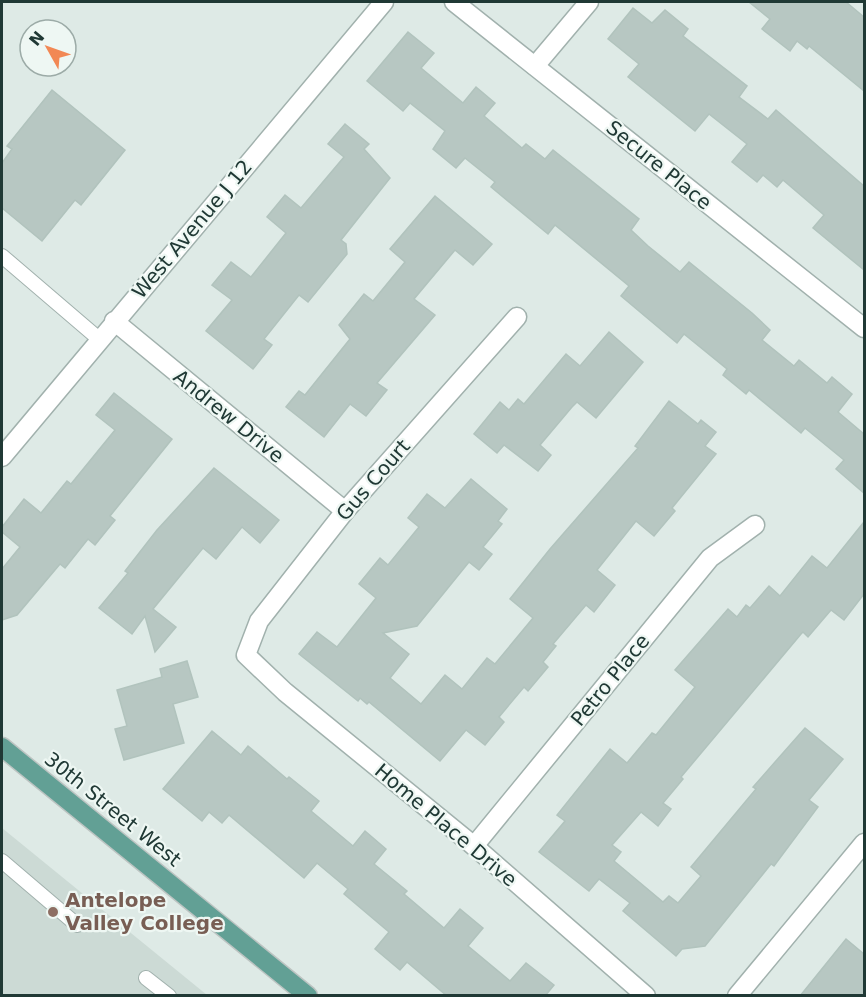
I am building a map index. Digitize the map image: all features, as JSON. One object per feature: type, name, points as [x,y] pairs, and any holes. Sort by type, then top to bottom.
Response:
[{"type":"main road","name":"30th Street West","points":[[2,747],[308,996]]},
{"type":"street","name":"West Avenue J 12","points":[[2,458],[114,321],[384,2]]},
{"type":"street","name":"Secure Place","points":[[454,2],[864,328]]},
{"type":"street","points":[[535,66],[590,2]]},
{"type":"street","name":"Gus Court","points":[[246,655],[259,621],[345,511],[517,317]]},
{"type":"street","name":"Andrew Drive","points":[[114,321],[345,511]]},
{"type":"street","name":"Petro Place","points":[[474,846],[710,558],[755,525]]},
{"type":"street","name":"Home Place Drive","points":[[246,655],[285,692],[474,846],[646,996]]},
{"type":"street","points":[[737,996],[864,843]]},
{"type":"lane","points":[[2,256],[99,339]]},
{"type":"lane","points":[[2,861],[77,924]]},
{"type":"lane","points":[[146,978],[169,996]]},
{"type":"shaded area","name":"Antelope Valley College","points":[[2,828],[207,995],[2,995]]},
{"type":"building","points":[[749,2],[846,2],[864,17],[864,91],[809,46],[807,49],[797,41],[790,51],[762,29],[770,19]]},
{"type":"building","points":[[633,8],[652,23],[665,10],[688,29],[683,36],[747,86],[739,97],[768,119],[776,110],[864,186],[864,270],[813,228],[824,215],[783,180],[777,187],[763,175],[757,182],[732,162],[747,144],[709,114],[695,131],[628,77],[639,64],[608,39]]},
{"type":"building","points":[[408,32],[434,53],[421,68],[463,103],[476,87],[495,103],[484,116],[522,148],[526,144],[545,159],[553,150],[639,219],[631,230],[648,246],[680,272],[689,262],[752,313],[770,330],[762,340],[794,366],[799,360],[827,383],[832,377],[852,394],[838,412],[864,434],[864,493],[836,469],[844,460],[805,428],[801,433],[749,390],[746,394],[723,375],[727,369],[684,334],[677,343],[621,296],[629,286],[555,225],[548,234],[491,187],[495,182],[465,158],[456,168],[433,149],[445,131],[410,103],[403,111],[367,81]]},
{"type":"building","points":[[52,90],[125,150],[81,205],[75,200],[42,241],[2,208],[2,163],[12,149],[7,146]]},
{"type":"building","points":[[345,124],[369,144],[364,149],[390,178],[341,240],[346,244],[347,254],[308,302],[299,295],[264,339],[272,345],[253,369],[206,331],[232,300],[212,285],[231,262],[251,277],[286,233],[267,217],[285,195],[301,208],[344,157],[328,144]]},
{"type":"building","points":[[435,196],[492,244],[473,265],[455,250],[414,299],[435,315],[377,383],[387,390],[366,416],[350,404],[324,437],[286,407],[299,391],[305,395],[350,339],[339,325],[364,294],[373,301],[405,262],[390,249]]},
{"type":"building","points":[[609,332],[643,362],[596,418],[577,402],[572,407],[540,445],[551,455],[538,471],[504,445],[497,453],[474,434],[500,402],[509,410],[518,399],[524,404],[566,354],[580,366]]},
{"type":"building","points":[[114,393],[172,439],[110,516],[115,520],[95,545],[88,539],[65,568],[60,564],[17,615],[2,620],[2,569],[20,547],[2,532],[2,527],[24,499],[41,513],[67,481],[71,484],[115,430],[96,415]]},
{"type":"building","points":[[669,401],[698,424],[701,420],[716,432],[705,446],[716,454],[672,508],[675,511],[654,536],[636,521],[597,570],[615,585],[594,612],[586,605],[553,644],[556,646],[543,662],[548,667],[528,691],[524,687],[499,717],[504,722],[485,745],[466,730],[440,761],[369,702],[367,704],[360,698],[358,701],[299,654],[317,632],[337,647],[376,598],[359,584],[380,558],[388,565],[419,527],[408,518],[427,494],[445,508],[471,479],[507,509],[498,521],[502,524],[483,547],[492,554],[479,570],[469,562],[417,626],[383,633],[409,654],[390,678],[421,704],[445,675],[462,689],[487,658],[495,664],[533,618],[510,599],[550,549],[638,448],[635,446]]},
{"type":"building","points":[[214,468],[279,520],[260,543],[242,527],[216,559],[203,548],[153,609],[176,627],[155,652],[145,616],[132,634],[99,608],[128,573],[125,571],[157,530]]},
{"type":"building","points":[[864,522],[864,594],[844,620],[831,610],[808,637],[803,632],[681,777],[683,779],[663,803],[671,809],[658,826],[641,812],[612,845],[621,852],[614,861],[663,902],[669,896],[678,903],[701,876],[691,867],[756,789],[753,787],[805,728],[843,759],[809,800],[818,807],[774,866],[771,864],[705,946],[682,949],[676,956],[623,911],[630,903],[599,879],[589,891],[539,852],[565,821],[557,815],[610,749],[627,763],[652,733],[656,735],[695,687],[675,670],[728,609],[737,617],[746,605],[750,608],[769,586],[780,596],[812,556],[827,568]]},
{"type":"building","points":[[187,661],[198,697],[173,704],[184,743],[124,760],[115,729],[127,726],[117,690],[162,677],[160,669]]},
{"type":"building","points":[[212,731],[241,755],[248,746],[287,779],[289,777],[319,801],[311,811],[353,846],[365,831],[386,849],[374,864],[407,891],[404,894],[444,928],[460,909],[483,928],[468,946],[510,981],[526,963],[554,985],[545,996],[447,996],[407,962],[400,970],[375,949],[389,932],[344,894],[348,889],[317,863],[304,878],[229,815],[222,823],[209,812],[202,821],[163,789]]},
{"type":"building","points":[[846,939],[864,954],[864,996],[800,996]]},
{"type":"place","name":"Antelope Valley College","points":[[53,912]]}]
